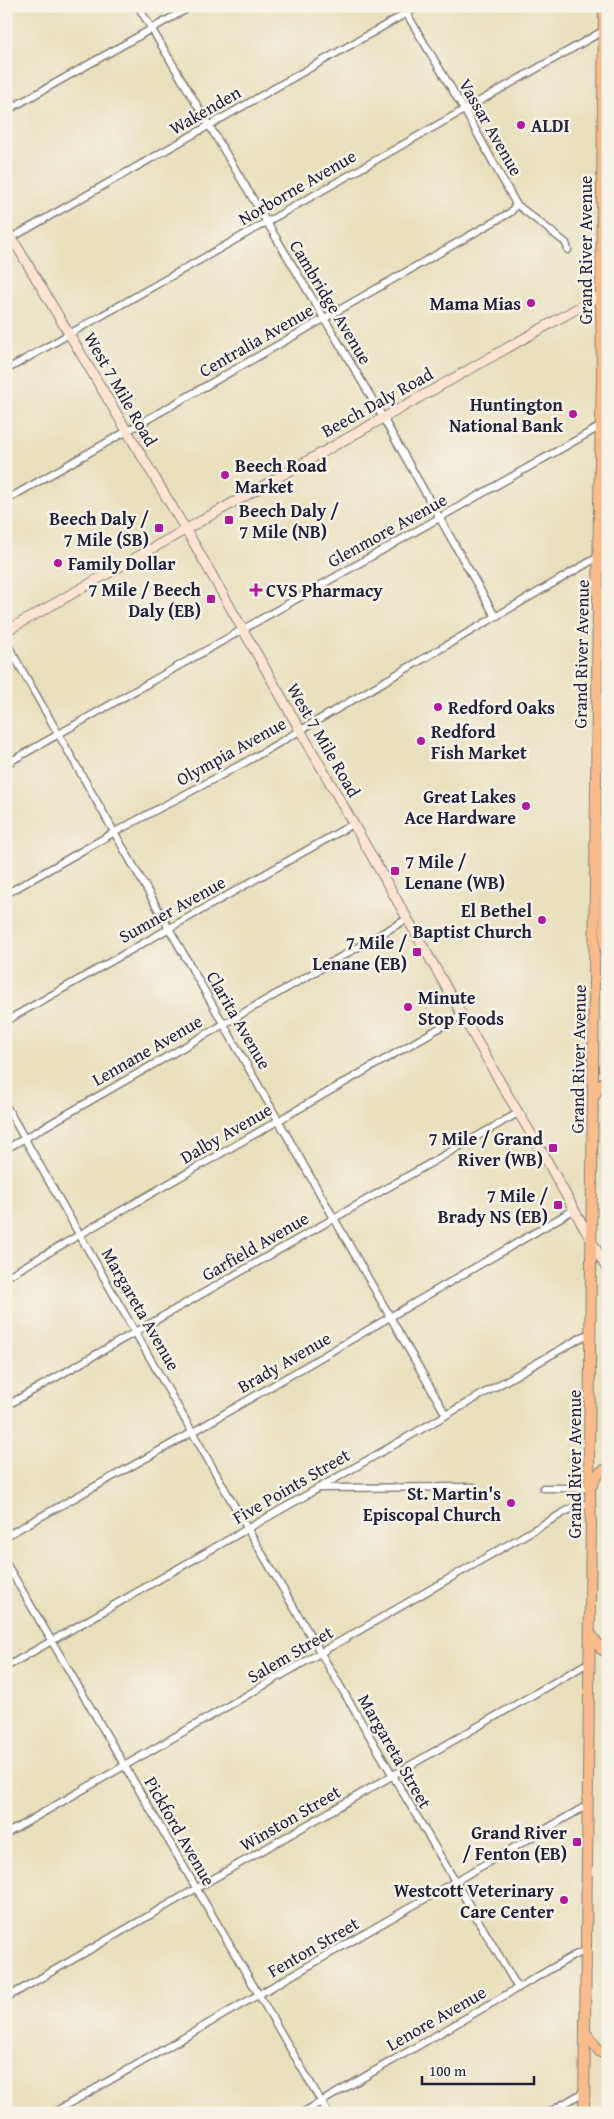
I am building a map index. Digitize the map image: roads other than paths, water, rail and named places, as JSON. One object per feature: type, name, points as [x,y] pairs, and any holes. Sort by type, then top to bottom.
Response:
[{"type":"main road","name":"Grand River Avenue","points":[[584,2113],[586,1806],[590,1633],[598,558],[601,426],[605,380],[604,6]]},
{"type":"main road","points":[[603,86],[608,76]]},
{"type":"main road","name":"West 7 Mile Road","points":[[6,228],[9,239],[70,334],[185,529],[518,1113],[575,1209],[608,1271]]},
{"type":"main road","name":"Beech Daly Road","points":[[6,631],[604,293]]},
{"type":"main road","points":[[599,502],[608,491]]},
{"type":"main road","points":[[597,834],[604,856],[605,946],[608,958]]},
{"type":"main road","points":[[593,1101],[599,1085],[608,1080]]},
{"type":"main road","points":[[590,1488],[596,1476],[601,1471],[608,1469]]},
{"type":"main road","points":[[590,1633],[602,1649],[608,1653]]},
{"type":"main road","points":[[585,2032],[600,2052],[608,2053]]},
{"type":"street","name":"Cambridge Avenue","points":[[138,6],[382,418],[495,616]]},
{"type":"street","points":[[6,111],[192,6]]},
{"type":"street","name":"Vassar Avenue","points":[[402,6],[465,111],[516,204],[566,243],[568,250]]},
{"type":"street","name":"Wakenden","points":[[9,239],[419,6]]},
{"type":"street","name":"Norborne Avenue","points":[[6,370],[603,31]]},
{"type":"street","name":"Centralia Avenue","points":[[6,500],[512,212],[516,204]]},
{"type":"street","name":"Glenmore Avenue","points":[[6,764],[242,628],[601,426]]},
{"type":"street","name":"Olympia Avenue","points":[[6,894],[115,832],[253,758],[598,558]]},
{"type":"street","name":"Clarita Avenue","points":[[6,642],[225,1023],[446,1415]]},
{"type":"street","name":"Sumner Avenue","points":[[6,1021],[353,824]]},
{"type":"street","name":"Lennane Avenue","points":[[6,1149],[407,919]]},
{"type":"street","name":"Dalby Avenue","points":[[6,1277],[462,1015]]},
{"type":"street","name":"Margareta Avenue","points":[[6,1106],[247,1528]]},
{"type":"street","name":"Garfield Avenue","points":[[6,1406],[518,1113]]},
{"type":"street","name":"Brady Avenue","points":[[6,1536],[193,1432],[575,1209]]},
{"type":"street","name":"Five Points Street","points":[[6,1666],[591,1332]]},
{"type":"street","points":[[317,1488],[474,1487]]},
{"type":"street","points":[[543,1488],[590,1488]]},
{"type":"street","name":"Salem Street","points":[[6,1834],[570,1509],[578,1505],[590,1504]]},
{"type":"street","name":"Margareta Street","points":[[247,1528],[518,1988]]},
{"type":"street","name":"Pickford Avenue","points":[[6,1563],[328,2113]]},
{"type":"street","name":"Winston Street","points":[[6,1998],[588,1663]]},
{"type":"street","name":"Fenton Street","points":[[53,2113],[66,2110],[259,1995],[586,1806]]},
{"type":"street","name":"Lenore Avenue","points":[[302,2113],[586,1950]]},
{"type":"street","points":[[548,2113],[584,2092]]},
{"type":"place","name":"ALDI","points":[[521,125]]},
{"type":"place","name":"Mama Mias","points":[[531,303]]},
{"type":"place","name":"Huntington National Bank","points":[[573,414]]},
{"type":"place","name":"Beech Road Market","points":[[225,475]]},
{"type":"place","name":"Beech Daly / 7 Mile (NB)","points":[[229,520]]},
{"type":"place","name":"Beech Daly / 7 Mile (SB)","points":[[159,528]]},
{"type":"place","name":"Family Dollar","points":[[58,563]]},
{"type":"place","name":"CVS Pharmacy","points":[[256,590]]},
{"type":"place","name":"7 Mile / Beech Daly (EB)","points":[[211,599]]},
{"type":"place","name":"Redford Oaks","points":[[438,707]]},
{"type":"place","name":"Redford Fish Market","points":[[421,741]]},
{"type":"place","name":"Great Lakes Ace Hardware","points":[[526,806]]},
{"type":"place","name":"7 Mile / Lenane (WB)","points":[[395,871]]},
{"type":"place","name":"El Bethel Baptist Church","points":[[542,920]]},
{"type":"place","name":"7 Mile / Lenane (EB)","points":[[417,952]]},
{"type":"place","name":"Minute Stop Foods","points":[[408,1007]]},
{"type":"place","name":"7 Mile / Grand River (WB)","points":[[553,1148]]},
{"type":"place","name":"7 Mile / Brady NS (EB)","points":[[558,1205]]},
{"type":"place","name":"St. Martin's Episcopal Church","points":[[511,1503]]},
{"type":"place","name":"Grand River / Fenton (EB)","points":[[577,1842]]},
{"type":"place","name":"Westcott Veterinary Care Center","points":[[564,1900]]}]
